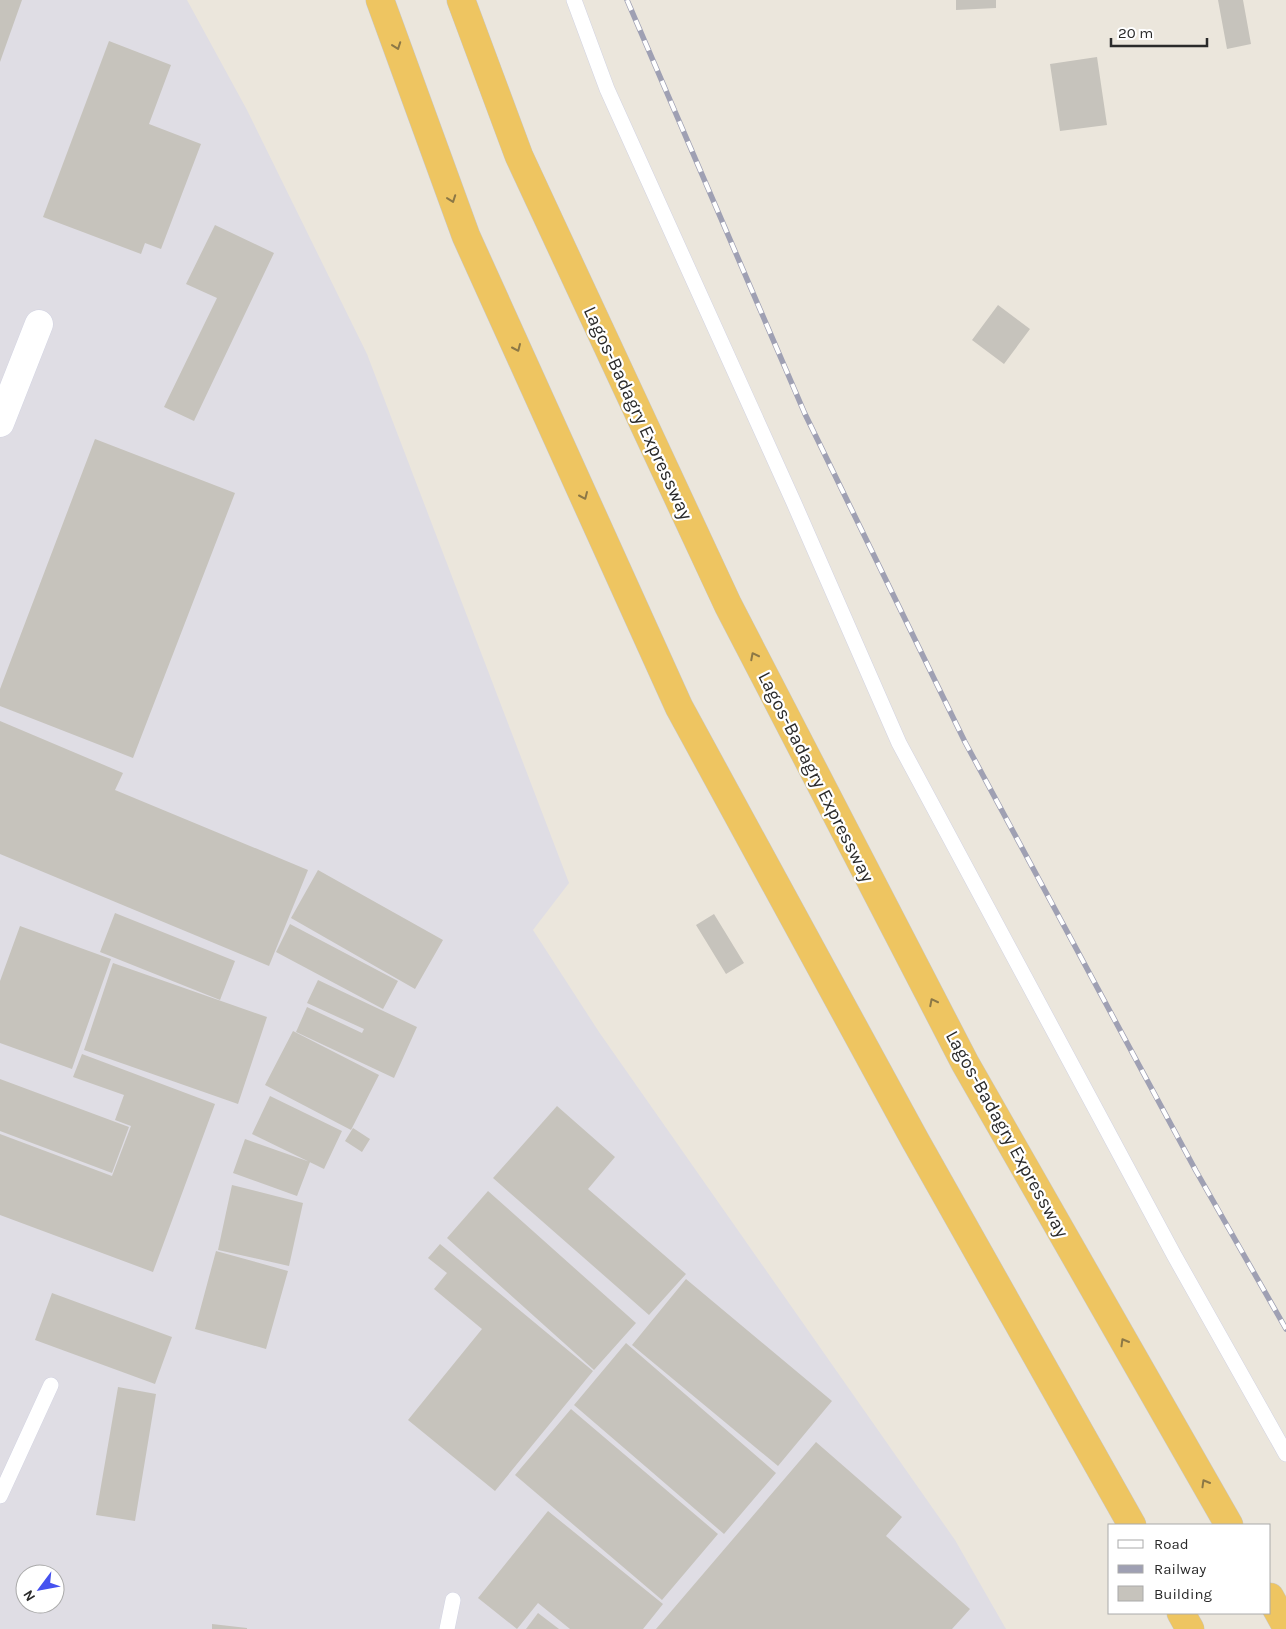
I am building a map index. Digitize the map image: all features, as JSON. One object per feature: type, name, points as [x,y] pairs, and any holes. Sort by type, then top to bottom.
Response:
[{"type":"highway","points":[[380,0],[466,236],[680,707],[920,1148],[1131,1524]]},
{"type":"highway","name":"Lagos-Badagry Expressway","points":[[461,0],[519,156],[728,605],[965,1063],[1228,1524]]},
{"type":"highway","points":[[1271,1599],[1286,1626]]},
{"type":"highway","points":[[1181,1614],[1190,1629]]},
{"type":"street","points":[[0,423],[39,324]]},
{"type":"lane","points":[[574,0],[607,89],[794,503],[899,743],[1174,1255],[1286,1454]]},
{"type":"lane","points":[[0,1496],[52,1385]]},
{"type":"lane","points":[[447,1629],[453,1600]]},
{"type":"shaded area","points":[[0,0],[187,0],[247,110],[367,354],[569,883],[533,930],[599,1032],[955,1540],[1006,1629],[0,1629]]},
{"type":"building","points":[[0,0],[22,0],[0,62]]},
{"type":"building","points":[[956,0],[996,0],[996,8],[956,10]]},
{"type":"building","points":[[1218,0],[1243,0],[1251,44],[1227,49]]},
{"type":"building","points":[[109,41],[171,65],[149,124],[201,144],[161,249],[145,243],[141,254],[43,217]]},
{"type":"building","points":[[1097,57],[1107,125],[1060,131],[1050,64]]},
{"type":"building","points":[[215,225],[274,253],[194,421],[164,407],[217,298],[186,284]]},
{"type":"building","points":[[998,305],[1030,329],[1004,364],[972,340]]},
{"type":"building","points":[[95,439],[235,493],[133,758],[0,706],[0,689]]},
{"type":"building","points":[[0,721],[123,773],[115,790],[308,870],[269,966],[0,854]]},
{"type":"building","points":[[318,870],[443,940],[415,989],[291,918]]},
{"type":"building","points":[[115,913],[235,961],[220,1000],[100,952]]},
{"type":"building","points":[[714,914],[744,963],[726,974],[696,925]]},
{"type":"building","points":[[290,924],[398,981],[383,1009],[276,952]]},
{"type":"building","points":[[20,926],[111,959],[72,1069],[0,1043],[0,981]]},
{"type":"building","points":[[113,963],[267,1017],[238,1104],[84,1050]]},
{"type":"building","points":[[318,980],[417,1027],[394,1078],[296,1032],[307,1007],[362,1033],[364,1029],[307,1003]]},
{"type":"building","points":[[293,1031],[379,1075],[351,1130],[265,1085]]},
{"type":"building","points":[[82,1054],[215,1104],[153,1272],[0,1215],[0,1134],[112,1176],[131,1126],[115,1120],[124,1095],[73,1077]]},
{"type":"building","points":[[0,1079],[129,1127],[112,1173],[0,1131]]},
{"type":"building","points":[[270,1096],[342,1131],[324,1169],[252,1134]]},
{"type":"building","points":[[557,1106],[615,1157],[588,1189],[686,1274],[649,1315],[493,1178]]},
{"type":"building","points":[[353,1128],[370,1139],[362,1152],[345,1141]]},
{"type":"building","points":[[245,1139],[310,1162],[297,1196],[233,1173]]},
{"type":"building","points":[[232,1185],[303,1203],[289,1266],[218,1250]]},
{"type":"building","points":[[488,1191],[636,1323],[594,1370],[447,1238]]},
{"type":"building","points":[[440,1244],[593,1371],[495,1491],[408,1420],[482,1329],[434,1289],[447,1273],[428,1258]]},
{"type":"building","points":[[216,1251],[288,1271],[266,1349],[195,1329]]},
{"type":"building","points":[[686,1279],[832,1401],[778,1466],[632,1345]]},
{"type":"building","points":[[52,1293],[172,1337],[155,1384],[35,1340]]},
{"type":"building","points":[[626,1343],[776,1473],[724,1534],[574,1405]]},
{"type":"building","points":[[118,1387],[156,1394],[135,1521],[96,1515]]},
{"type":"building","points":[[571,1409],[718,1534],[662,1600],[515,1475]]},
{"type":"building","points":[[816,1442],[902,1517],[886,1536],[970,1609],[952,1629],[656,1629]]},
{"type":"building","points":[[548,1511],[663,1604],[643,1629],[570,1629],[538,1603],[517,1629],[478,1598]]},
{"type":"building","points":[[538,1613],[559,1629],[526,1629]]},
{"type":"building","points":[[212,1624],[247,1628],[247,1629],[212,1629]]},
{"type":"railway","points":[[627,0],[805,414],[965,742],[1196,1171],[1286,1329]]}]
